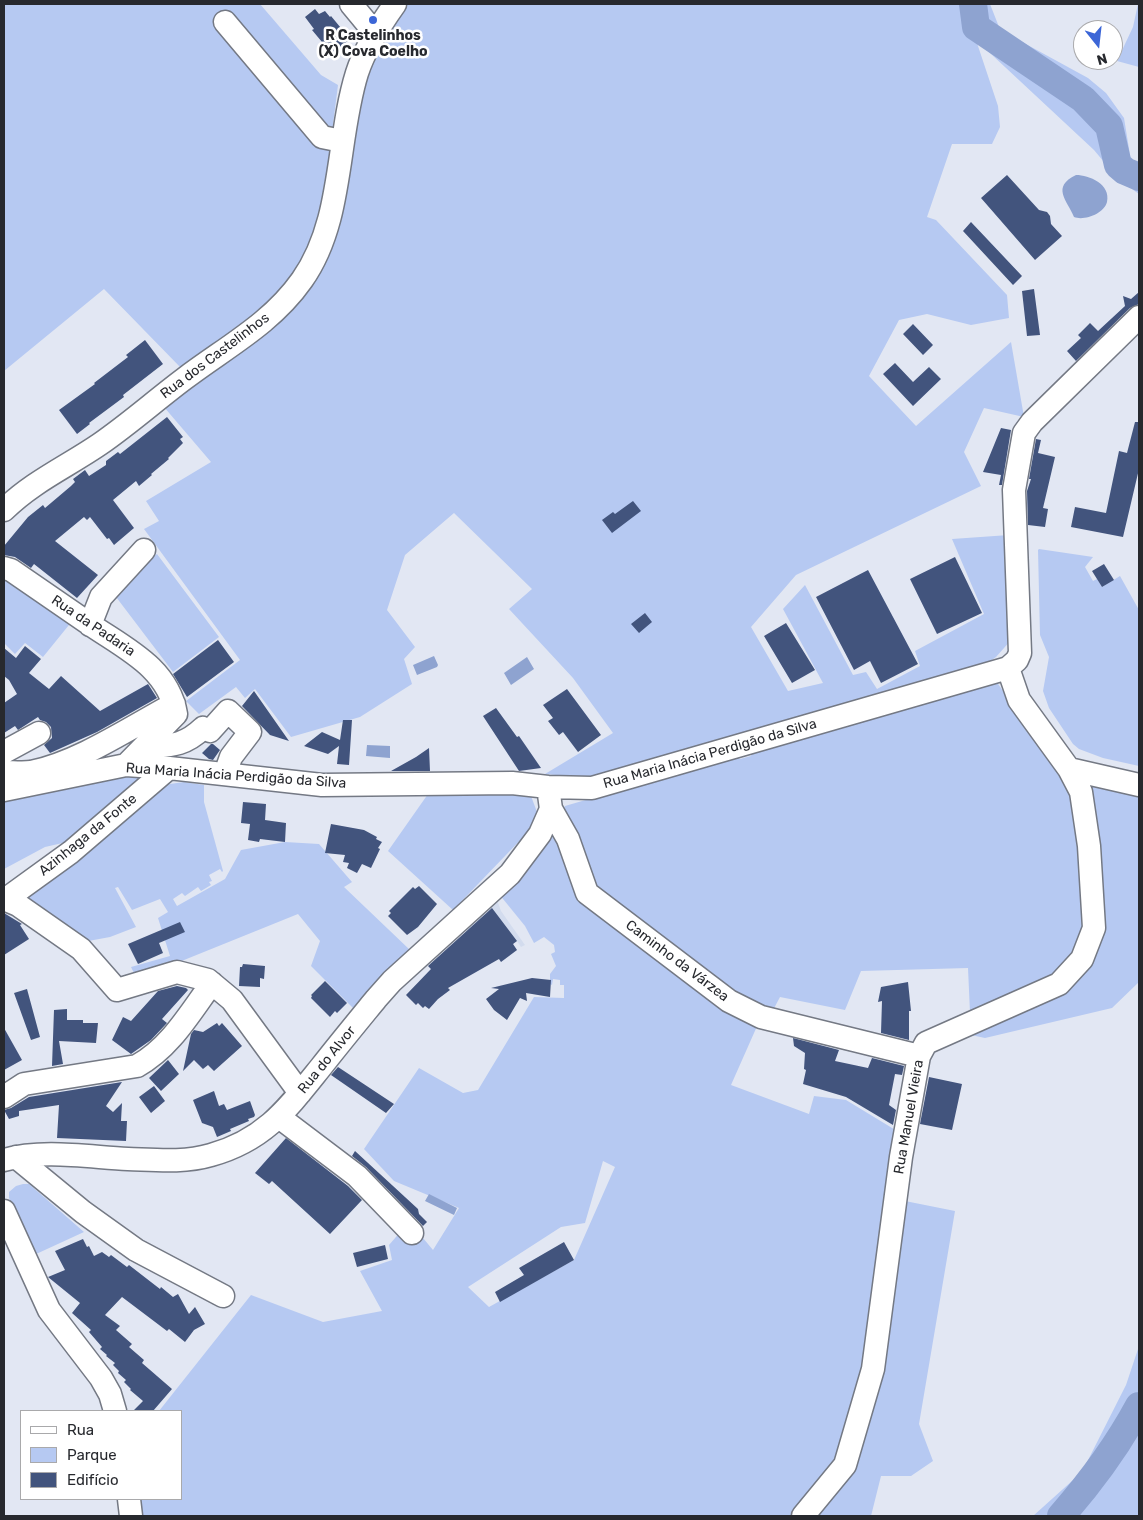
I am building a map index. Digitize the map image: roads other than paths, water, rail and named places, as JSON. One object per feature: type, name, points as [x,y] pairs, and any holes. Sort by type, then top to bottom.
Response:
[{"type":"street","points":[[351,4],[374,34]]},
{"type":"street","name":"Rua dos Castelinhos","points":[[4,510],[39,481],[99,444],[184,378],[270,317],[303,279],[324,240],[330,222],[342,141],[357,72],[374,34],[395,4]]},
{"type":"street","points":[[225,22],[322,137],[342,141]]},
{"type":"street","points":[[1008,668],[1017,660],[1020,652],[1014,490],[1024,434],[1032,422],[1139,317]]},
{"type":"street","points":[[90,625],[101,597],[144,550]]},
{"type":"street","name":"Rua da Padaria","points":[[4,568],[11,570],[90,625],[139,656],[168,688],[174,704]]},
{"type":"street","name":"Rua Manuel Vieira","points":[[803,1516],[845,1465],[873,1369],[901,1157],[920,1056],[926,1043],[1059,984],[1082,959],[1094,928],[1092,878],[1081,792],[1068,769],[1019,700],[1008,668]]},
{"type":"street","name":"Rua Maria Inácia Perdigão da Silva","points":[[4,790],[126,765],[322,785],[512,783],[548,787],[592,788],[1008,668]]},
{"type":"street","points":[[4,771],[28,772],[56,766],[174,704],[176,714],[126,765]]},
{"type":"street","points":[[144,747],[181,744],[194,737],[203,728],[210,731],[228,711],[250,732],[231,757],[226,774]]},
{"type":"street","points":[[4,752],[39,742],[24,762],[4,771]]},
{"type":"street","name":"Azinhaga da Fonte","points":[[5,899],[71,852],[169,768]]},
{"type":"street","points":[[1068,769],[1139,785]]},
{"type":"street","points":[[548,787],[551,809]]},
{"type":"street","name":"Caminho da Várzea","points":[[551,809],[568,839],[587,892],[729,1001],[761,1017],[920,1056]]},
{"type":"street","name":"Rua do Alvor","points":[[10,1159],[43,1154],[173,1161],[210,1156],[232,1148],[257,1135],[280,1117],[392,981],[510,874],[540,834],[551,809]]},
{"type":"street","points":[[5,899],[18,905],[81,949],[117,990],[177,972],[208,980],[232,1000],[300,1093]]},
{"type":"street","points":[[4,1097],[24,1084],[137,1066],[151,1058],[164,1047],[212,983]]},
{"type":"street","points":[[280,1117],[357,1176],[412,1233]]},
{"type":"street","points":[[10,1159],[136,1250],[223,1296]]},
{"type":"street","points":[[4,1211],[49,1310],[101,1378],[110,1394],[115,1410]]},
{"type":"street","points":[[129,1500],[131,1516]]},
{"type":"waterway","points":[[973,4],[976,27],[1083,99],[1109,126],[1118,165],[1125,171],[1139,177]]},
{"type":"waterway","points":[[1061,1516],[1103,1463],[1139,1406]]},
{"type":"place","name":"R Castelinhos (X) Cova Coelho","points":[[373,20]]}]
